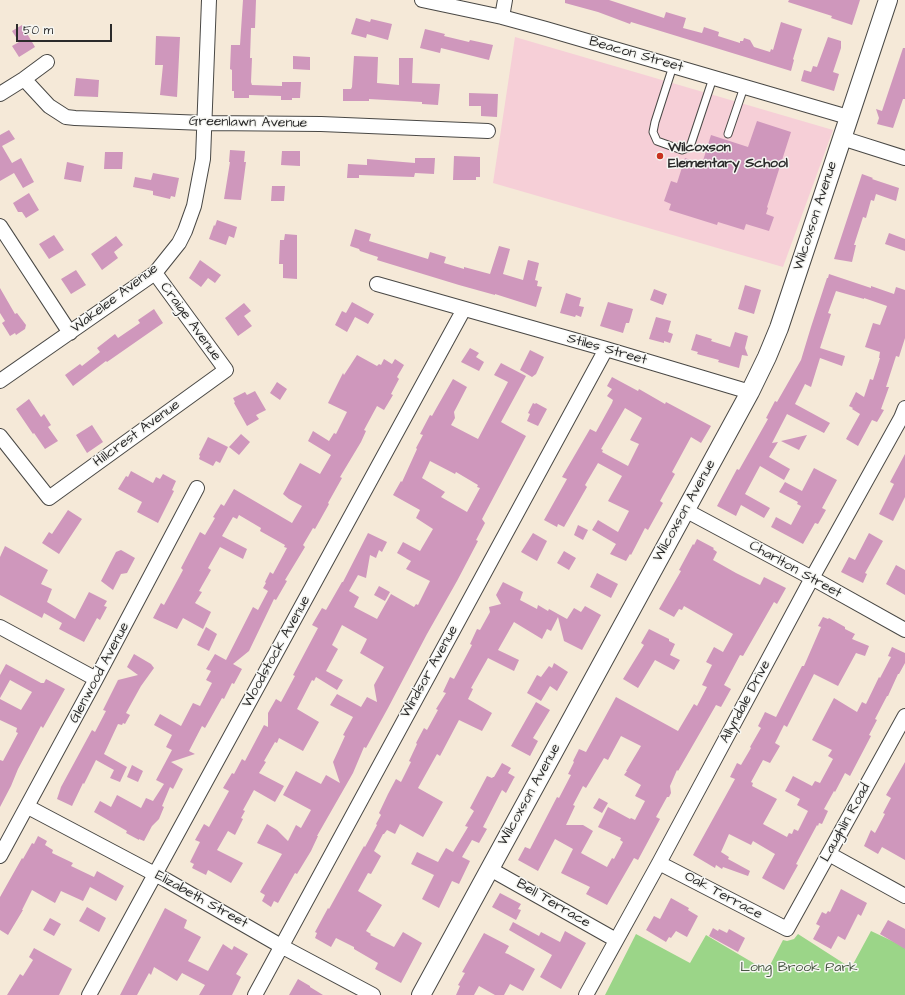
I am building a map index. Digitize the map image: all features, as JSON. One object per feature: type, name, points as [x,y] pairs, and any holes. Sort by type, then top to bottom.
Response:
[{"type":"street","name":"Wakelee Avenue","points":[[0,381],[155,273],[179,243],[190,219],[201,174],[205,123],[209,0]]},
{"type":"street","name":"Beacon Street","points":[[422,0],[502,17],[848,117]]},
{"type":"street","points":[[502,17],[505,0]]},
{"type":"street","name":"Wilcoxson Avenue","points":[[421,995],[750,392],[767,357],[779,328],[888,0]]},
{"type":"street","points":[[0,94],[47,62]]},
{"type":"street","name":"Greenlawn Avenue","points":[[24,79],[49,106],[66,116],[205,123],[321,124],[488,131]]},
{"type":"street","points":[[842,138],[905,158]]},
{"type":"street","points":[[0,226],[70,333]]},
{"type":"street","name":"Craige Avenue","points":[[155,273],[226,370]]},
{"type":"street","name":"Stiles Street","points":[[377,284],[606,349],[750,392]]},
{"type":"street","name":"Woodstock Avenue","points":[[89,995],[464,309]]},
{"type":"street","name":"Windsor Avenue","points":[[255,995],[606,349]]},
{"type":"street","name":"Hillcrest Avenue","points":[[0,436],[49,498],[226,370]]},
{"type":"street","name":"Allyndale Drive","points":[[586,995],[812,578],[901,418],[905,408]]},
{"type":"street","name":"Glenwood Avenue","points":[[0,856],[28,807],[197,488]]},
{"type":"street","name":"Charlton Street","points":[[685,510],[905,630]]},
{"type":"street","points":[[0,627],[96,679]]},
{"type":"street","name":"Laughlin Road","points":[[787,929],[905,716]]},
{"type":"street","name":"Elizabeth Street","points":[[28,807],[155,874],[282,946],[373,995]]},
{"type":"street","points":[[829,854],[905,896]]},
{"type":"street","name":"Oak Terrace","points":[[659,862],[787,929]]},
{"type":"street","name":"Bell Terrace","points":[[490,869],[616,940]]},
{"type":"lane","points":[[673,66],[654,122],[653,132],[657,141],[682,150],[690,147],[713,78]]},
{"type":"lane","points":[[728,134],[744,87]]},
{"type":"shaded area","name":"Wilcoxson Elementary School","points":[[515,37],[833,130],[783,267],[493,183]]},
{"type":"green space","name":"Long Brook Park","points":[[871,931],[905,947],[905,995],[605,995],[636,934],[690,963],[706,935],[767,971],[783,940],[787,941],[794,939],[798,934],[851,968]]},
{"type":"building","points":[[243,0],[256,0],[255,28],[251,28],[250,58],[252,58],[252,85],[282,86],[282,82],[301,82],[300,98],[281,100],[281,96],[249,95],[249,98],[234,98],[234,91],[232,91],[232,70],[230,69],[231,45],[240,45]]},
{"type":"building","points":[[565,0],[609,0],[664,18],[666,12],[686,18],[683,28],[702,33],[704,27],[719,32],[718,36],[740,43],[740,41],[743,41],[744,38],[750,40],[754,47],[770,52],[771,49],[773,50],[781,22],[802,29],[791,71],[631,22],[630,24],[598,12],[565,3]]},
{"type":"building","points":[[789,0],[860,0],[852,25],[831,18],[832,16],[788,2]]},
{"type":"building","points":[[356,18],[370,22],[371,19],[392,24],[388,40],[367,34],[366,38],[351,34]]},
{"type":"building","points":[[22,25],[35,47],[19,57],[12,46],[19,42],[12,31]]},
{"type":"building","points":[[425,29],[445,34],[444,36],[469,42],[470,40],[493,45],[489,60],[441,48],[440,53],[420,48]]},
{"type":"building","points":[[156,36],[180,37],[177,97],[160,95],[163,65],[155,65]]},
{"type":"building","points":[[828,37],[841,41],[841,48],[833,72],[839,74],[834,91],[801,81],[804,70],[811,72],[813,66],[817,67]]},
{"type":"building","points":[[903,48],[905,48],[905,99],[903,99],[893,128],[877,124],[879,118],[876,109],[882,111]]},
{"type":"building","points":[[293,56],[310,57],[310,70],[293,69]]},
{"type":"building","points":[[354,56],[378,57],[377,83],[399,85],[399,58],[413,58],[412,83],[440,84],[438,105],[422,104],[422,102],[369,99],[369,101],[343,101],[343,89],[351,89],[352,87]]},
{"type":"building","points":[[76,78],[99,80],[98,97],[74,96]]},
{"type":"building","points":[[469,93],[498,94],[497,117],[481,116],[481,106],[469,106]]},
{"type":"building","points":[[757,121],[791,132],[767,207],[766,214],[774,217],[769,231],[746,224],[744,230],[718,222],[717,225],[669,210],[671,204],[664,201],[671,181],[677,183],[685,158],[702,164],[711,135],[748,147]]},
{"type":"building","points":[[9,130],[15,139],[2,146],[12,163],[21,158],[34,182],[23,188],[14,173],[0,181],[0,135]]},
{"type":"building","points":[[230,150],[245,151],[244,162],[246,162],[241,200],[224,199],[230,162]]},
{"type":"building","points":[[282,151],[300,151],[300,166],[281,165]]},
{"type":"building","points":[[105,152],[123,152],[122,169],[104,169]]},
{"type":"building","points":[[454,156],[480,157],[480,177],[476,177],[476,180],[453,180]]},
{"type":"building","points":[[415,158],[435,158],[434,174],[415,173],[414,177],[359,175],[359,178],[347,178],[348,164],[367,165],[367,159],[415,163]]},
{"type":"building","points":[[67,162],[84,166],[81,182],[64,179]]},
{"type":"building","points":[[153,173],[179,178],[175,197],[171,196],[170,199],[153,195],[153,191],[133,187],[135,177],[151,180]]},
{"type":"building","points":[[862,174],[899,188],[896,201],[876,194],[874,201],[871,200],[866,218],[863,217],[854,245],[856,245],[852,262],[834,259]]},
{"type":"building","points":[[272,186],[285,186],[284,201],[271,201]]},
{"type":"building","points":[[29,193],[39,210],[26,218],[22,212],[18,212],[13,203]]},
{"type":"building","points":[[217,220],[237,227],[234,238],[229,236],[226,245],[209,239]]},
{"type":"building","points":[[355,229],[371,234],[369,241],[428,259],[430,252],[446,257],[444,263],[490,274],[499,246],[510,249],[503,274],[523,280],[528,260],[539,263],[535,280],[538,281],[537,286],[542,287],[536,307],[377,260],[378,257],[350,246]]},
{"type":"building","points":[[889,233],[905,239],[905,251],[885,244]]},
{"type":"building","points":[[285,234],[297,235],[297,279],[283,278],[283,264],[279,264],[280,240],[284,240]]},
{"type":"building","points":[[54,235],[64,250],[49,259],[39,244]]},
{"type":"building","points":[[116,236],[123,245],[114,252],[118,258],[102,270],[91,254]]},
{"type":"building","points":[[200,260],[221,275],[215,283],[208,278],[201,287],[189,278]]},
{"type":"building","points":[[76,270],[86,285],[71,294],[61,279]]},
{"type":"building","points":[[829,274],[894,294],[896,287],[905,290],[905,338],[899,357],[896,356],[886,387],[889,387],[881,409],[884,410],[877,422],[872,420],[858,446],[846,439],[860,414],[849,406],[856,392],[864,397],[870,379],[873,380],[880,358],[880,352],[865,347],[873,323],[880,325],[887,306],[836,291],[828,313],[831,314],[820,348],[845,356],[842,366],[820,358],[811,387],[805,384],[795,404],[830,423],[824,433],[787,414],[772,443],[778,442],[769,457],[790,469],[784,480],[760,466],[745,494],[770,508],[764,518],[741,505],[736,516],[717,506],[737,469],[739,470],[768,419],[766,418],[775,401],[777,402],[801,360]]},
{"type":"building","points":[[745,285],[761,290],[754,314],[738,309]]},
{"type":"building","points":[[0,288],[15,314],[17,313],[26,325],[25,329],[16,335],[15,333],[10,336],[2,323],[5,321],[0,313]]},
{"type":"building","points":[[654,289],[667,294],[663,305],[650,300]]},
{"type":"building","points":[[566,293],[581,298],[579,306],[584,307],[581,317],[560,313]]},
{"type":"building","points":[[352,302],[374,314],[368,324],[355,317],[347,332],[335,325],[342,311],[346,313]]},
{"type":"building","points":[[608,302],[633,309],[629,323],[626,323],[623,333],[600,326]]},
{"type":"building","points":[[244,303],[251,311],[244,316],[252,326],[238,336],[225,318]]},
{"type":"building","points":[[154,309],[163,323],[107,362],[106,361],[73,386],[65,375],[80,364],[82,366],[100,352],[97,348],[115,334],[118,338],[140,323],[138,320]]},
{"type":"building","points":[[656,317],[671,321],[668,332],[673,334],[670,343],[649,339]]},
{"type":"building","points":[[735,332],[748,336],[745,348],[748,356],[742,355],[739,368],[718,362],[719,360],[697,354],[698,352],[691,350],[696,334],[730,347]]},
{"type":"building","points":[[470,348],[479,353],[476,357],[484,362],[479,371],[461,362]]},
{"type":"building","points":[[530,350],[544,357],[536,374],[532,377],[520,370]]},
{"type":"building","points":[[357,355],[377,366],[379,364],[381,365],[384,359],[392,364],[395,359],[404,365],[397,377],[399,379],[391,394],[393,395],[384,410],[377,406],[364,430],[366,431],[361,442],[340,477],[342,478],[328,503],[329,504],[315,529],[313,528],[303,545],[305,547],[285,580],[287,581],[276,600],[274,599],[249,651],[233,664],[242,669],[234,684],[232,683],[224,699],[222,698],[205,728],[202,726],[189,751],[195,754],[171,762],[183,769],[173,789],[170,787],[162,806],[164,807],[159,819],[152,826],[144,841],[139,840],[126,833],[127,831],[94,812],[100,801],[111,807],[117,795],[141,808],[146,798],[153,801],[164,784],[156,780],[172,750],[166,747],[172,735],[154,725],[160,714],[181,726],[193,703],[200,706],[212,683],[206,680],[211,671],[206,669],[215,654],[226,660],[253,607],[258,610],[268,591],[263,588],[266,583],[265,582],[270,572],[273,574],[287,548],[284,547],[285,545],[260,531],[261,528],[239,515],[237,519],[233,517],[222,536],[247,549],[243,559],[220,547],[208,568],[211,570],[199,591],[202,592],[195,603],[211,612],[203,629],[183,618],[177,629],[153,618],[161,603],[164,605],[183,570],[181,568],[200,532],[205,535],[221,504],[224,506],[234,489],[292,523],[302,506],[283,494],[300,463],[320,474],[331,455],[308,441],[313,431],[329,441],[334,433],[336,434],[347,412],[328,403],[343,373],[344,375]]},
{"type":"building","points":[[501,363],[526,376],[501,422],[526,436],[482,519],[485,523],[476,540],[478,541],[366,748],[364,747],[353,773],[297,874],[295,873],[278,903],[274,901],[271,907],[262,901],[265,895],[260,892],[282,854],[257,843],[267,824],[277,830],[288,841],[296,825],[301,828],[311,810],[283,795],[296,771],[321,784],[326,775],[340,783],[333,762],[345,736],[343,735],[353,717],[330,705],[337,694],[361,707],[367,697],[377,702],[374,685],[384,667],[360,653],[367,639],[342,625],[332,645],[338,649],[326,671],[343,680],[337,690],[316,677],[314,681],[312,680],[297,709],[319,722],[303,751],[279,738],[264,761],[266,762],[259,773],[284,786],[275,802],[254,790],[243,810],[245,811],[241,818],[243,819],[235,835],[228,831],[217,850],[243,863],[231,883],[208,870],[206,875],[192,868],[194,864],[190,862],[200,842],[195,840],[204,824],[209,827],[229,791],[223,788],[232,773],[234,774],[242,759],[245,761],[264,725],[268,727],[268,713],[276,699],[281,702],[295,676],[293,675],[318,628],[312,625],[322,608],[326,610],[343,582],[368,533],[387,542],[382,552],[379,550],[376,558],[370,555],[366,578],[358,575],[349,591],[359,597],[354,607],[377,619],[391,594],[414,607],[416,604],[418,605],[430,581],[406,569],[411,561],[397,553],[403,542],[420,551],[433,529],[416,518],[420,510],[393,495],[401,481],[402,482],[417,449],[416,448],[423,435],[420,434],[430,415],[432,416],[453,379],[467,387],[454,412],[455,418],[451,425],[478,439],[508,382],[494,375]],"holes":[[[430,461],[455,474],[456,472],[478,485],[477,487],[480,488],[467,512],[441,497],[445,492],[422,478]]]},
{"type":"building","points":[[612,377],[638,391],[639,389],[665,404],[666,402],[711,426],[701,443],[691,437],[672,472],[675,474],[660,501],[663,503],[648,530],[645,528],[631,555],[630,554],[626,561],[610,554],[616,544],[592,530],[598,520],[618,532],[629,511],[608,501],[622,476],[598,463],[585,485],[587,487],[564,527],[558,524],[557,527],[544,520],[567,479],[562,477],[590,429],[596,432],[612,403],[613,400],[607,396],[612,389],[607,386]],"holes":[[[625,408],[642,418],[630,440],[639,444],[628,466],[602,452],[603,450],[601,449]]]},
{"type":"building","points":[[277,382],[287,389],[280,400],[270,393]]},
{"type":"building","points":[[255,391],[266,410],[256,415],[259,419],[247,426],[234,403],[233,398],[245,392],[247,395]]},
{"type":"building","points":[[29,399],[41,417],[44,414],[51,425],[48,427],[58,441],[45,449],[16,409]]},
{"type":"building","points":[[533,403],[547,409],[538,426],[527,421],[530,414],[528,413]]},
{"type":"building","points":[[92,425],[103,442],[87,453],[76,435]]},
{"type":"building","points":[[241,434],[250,442],[239,455],[229,447]]},
{"type":"building","points":[[807,435],[799,450],[781,441]]},
{"type":"building","points":[[208,437],[228,447],[220,463],[216,461],[213,466],[199,459],[199,455]]},
{"type":"building","points":[[905,454],[905,497],[893,521],[879,514],[894,484],[890,482]]},
{"type":"building","points":[[814,468],[837,480],[822,508],[826,510],[818,524],[815,523],[803,544],[771,527],[776,517],[791,525],[801,506],[797,504],[798,502],[779,492],[785,482],[802,491]]},
{"type":"building","points":[[131,471],[153,483],[156,477],[160,479],[163,474],[176,481],[172,490],[174,491],[158,523],[137,512],[142,502],[118,489]]},
{"type":"building","points":[[68,510],[82,519],[59,554],[42,543],[49,532],[52,534]]},
{"type":"building","points":[[578,525],[588,530],[583,540],[574,535]]},
{"type":"building","points":[[533,533],[547,541],[537,561],[521,552]]},
{"type":"building","points":[[869,533],[883,541],[865,573],[867,574],[863,583],[841,572],[849,557],[855,560]]},
{"type":"building","points":[[697,539],[714,548],[713,549],[717,552],[713,560],[760,585],[764,577],[786,588],[777,604],[774,602],[743,656],[740,655],[724,685],[731,689],[721,707],[716,705],[678,771],[677,770],[670,786],[671,793],[669,797],[667,797],[656,817],[660,819],[638,860],[634,858],[607,905],[586,894],[590,887],[561,873],[573,849],[555,839],[538,871],[518,860],[525,847],[530,849],[557,797],[559,798],[571,775],[568,774],[579,749],[586,752],[616,697],[678,731],[694,704],[697,706],[707,687],[702,685],[712,665],[706,662],[714,647],[723,652],[733,634],[684,606],[682,610],[679,609],[674,617],[659,609],[681,571],[679,570],[693,544],[694,545]],"holes":[[[621,736],[641,746],[624,775],[641,785],[635,796],[645,801],[635,820],[630,819],[608,807],[598,827],[621,838],[620,840],[623,842],[614,859],[612,858],[607,867],[581,853],[593,831],[583,825],[566,825],[575,806],[573,805],[583,786],[586,788],[604,758],[608,760]]]},
{"type":"building","points":[[5,546],[48,570],[41,584],[52,589],[47,602],[75,619],[89,592],[107,601],[104,606],[107,607],[100,620],[97,618],[84,642],[59,629],[62,623],[44,613],[42,618],[0,595],[0,557]]},
{"type":"building","points":[[121,550],[135,558],[127,573],[121,574],[113,590],[101,581],[116,552]]},
{"type":"building","points":[[564,551],[576,558],[569,570],[557,563]]},
{"type":"building","points":[[896,565],[905,570],[905,595],[886,584]]},
{"type":"building","points":[[597,573],[618,584],[611,598],[590,587]]},
{"type":"building","points":[[503,582],[523,592],[520,600],[537,609],[538,605],[567,619],[574,608],[581,612],[585,606],[601,615],[582,650],[564,641],[558,617],[551,631],[547,629],[542,639],[514,622],[498,650],[519,660],[514,671],[488,658],[471,688],[473,689],[468,699],[492,713],[482,731],[459,720],[440,756],[437,754],[418,788],[443,802],[423,837],[400,824],[395,834],[387,830],[383,834],[374,851],[381,856],[371,874],[368,873],[358,891],[382,905],[366,931],[371,934],[370,935],[394,947],[403,932],[422,943],[401,983],[375,969],[378,963],[354,949],[354,947],[336,938],[331,947],[315,938],[317,933],[315,932],[377,825],[376,824],[381,815],[379,813],[396,779],[401,782],[411,762],[409,761],[417,744],[416,743],[424,728],[427,730],[438,710],[436,709],[446,693],[443,692],[450,677],[454,679],[472,645],[470,644],[477,629],[480,630],[490,612],[489,607],[501,604],[496,595]]},
{"type":"building","points":[[379,586],[390,592],[385,601],[374,595]]},
{"type":"building","points":[[823,617],[829,618],[845,627],[845,629],[855,634],[852,639],[869,646],[865,656],[856,653],[838,686],[814,674],[787,727],[784,725],[775,743],[780,746],[770,763],[763,760],[751,782],[753,783],[752,786],[777,799],[763,824],[787,837],[789,833],[792,834],[794,829],[798,831],[808,811],[797,805],[800,799],[785,791],[793,776],[812,786],[815,781],[820,783],[833,759],[828,756],[832,750],[812,740],[834,698],[857,712],[862,702],[866,704],[879,677],[880,678],[891,657],[888,656],[892,647],[905,653],[905,663],[875,719],[877,720],[869,735],[871,736],[850,776],[845,773],[835,792],[834,791],[824,809],[828,811],[822,824],[819,823],[818,826],[817,825],[784,890],[762,878],[775,854],[753,841],[751,845],[729,834],[721,852],[729,857],[728,859],[750,871],[748,876],[723,867],[722,869],[716,865],[715,868],[693,855],[735,779],[730,777],[737,763],[741,765],[751,748],[750,747],[761,728],[758,726],[765,712],[776,717],[802,666],[804,666],[821,627],[818,626]]},
{"type":"building","points":[[206,627],[217,634],[209,651],[197,645]]},
{"type":"building","points":[[649,629],[669,639],[669,641],[675,644],[670,655],[680,660],[674,670],[655,660],[638,688],[623,679],[644,645],[641,643]]},
{"type":"building","points":[[134,654],[151,664],[154,668],[141,686],[126,713],[130,715],[125,724],[118,724],[104,754],[127,767],[120,782],[110,778],[114,770],[96,760],[72,806],[57,799],[61,787],[92,730],[95,732],[106,711],[103,710],[118,680],[138,675],[127,667]]},
{"type":"building","points":[[554,663],[568,672],[557,691],[550,686],[541,701],[527,693],[537,675],[541,677],[549,666],[552,668]]},
{"type":"building","points":[[6,664],[41,683],[44,683],[46,679],[65,689],[43,728],[41,726],[0,807],[0,760],[3,761],[18,733],[16,732],[17,728],[0,720],[0,699],[21,710],[32,692],[10,680],[0,698],[0,675]]},
{"type":"building","points":[[536,702],[550,710],[533,738],[538,741],[530,756],[511,746]]},
{"type":"building","points":[[905,762],[905,860],[882,847],[878,854],[864,846],[871,830],[875,833],[885,814],[883,813],[891,798],[886,795]]},
{"type":"building","points":[[502,763],[511,768],[508,773],[515,777],[506,793],[502,790],[483,827],[487,829],[479,843],[472,840],[462,857],[470,861],[459,884],[452,881],[439,908],[422,899],[434,875],[411,864],[417,852],[438,862],[446,848],[453,852],[468,827],[465,826],[474,811],[470,808],[487,776],[492,778],[494,777]]},
{"type":"building","points":[[132,765],[143,771],[138,782],[127,777]]},
{"type":"building","points":[[599,798],[608,803],[602,813],[593,808]]},
{"type":"building","points":[[38,836],[47,841],[45,845],[53,850],[52,853],[73,863],[71,866],[94,877],[97,871],[124,886],[116,901],[90,887],[83,901],[61,891],[55,903],[32,890],[23,910],[8,935],[0,930],[0,897],[22,858],[23,859],[32,843],[34,844]]},
{"type":"building","points":[[841,889],[867,903],[861,916],[858,914],[845,940],[838,936],[831,949],[813,939],[820,926],[816,924],[822,912],[826,914],[828,911],[830,912]]},
{"type":"building","points":[[500,893],[521,904],[518,909],[521,910],[516,920],[492,907]]},
{"type":"building","points":[[671,898],[689,908],[688,910],[698,916],[687,937],[676,931],[666,942],[646,930],[654,916],[660,919]]},
{"type":"building","points":[[87,907],[106,918],[99,932],[79,921]]},
{"type":"building","points":[[165,908],[187,920],[184,928],[201,937],[188,961],[208,971],[223,944],[232,950],[234,946],[248,954],[236,974],[241,977],[232,995],[199,995],[205,985],[182,973],[177,981],[154,967],[151,975],[149,973],[137,995],[120,995]]},
{"type":"building","points":[[50,918],[61,924],[54,936],[43,930]]},
{"type":"building","points":[[888,920],[905,929],[905,949],[880,934]]},
{"type":"building","points":[[513,922],[539,936],[541,932],[560,942],[565,931],[586,943],[561,989],[540,977],[552,955],[509,930]]},
{"type":"building","points":[[713,928],[727,933],[729,929],[745,938],[738,952],[709,936]]},
{"type":"building","points":[[484,933],[509,946],[505,953],[535,969],[523,991],[510,984],[504,995],[495,995],[479,986],[474,995],[456,995],[460,986],[458,985],[465,973],[462,972]]},
{"type":"building","points":[[34,948],[72,969],[59,995],[7,995],[20,974],[23,976],[33,960],[29,957]]},
{"type":"building","points":[[298,979],[310,986],[323,995],[289,995]]},
{"type":"place","name":"Wilcoxson Elementary School","points":[[660,156]]}]
